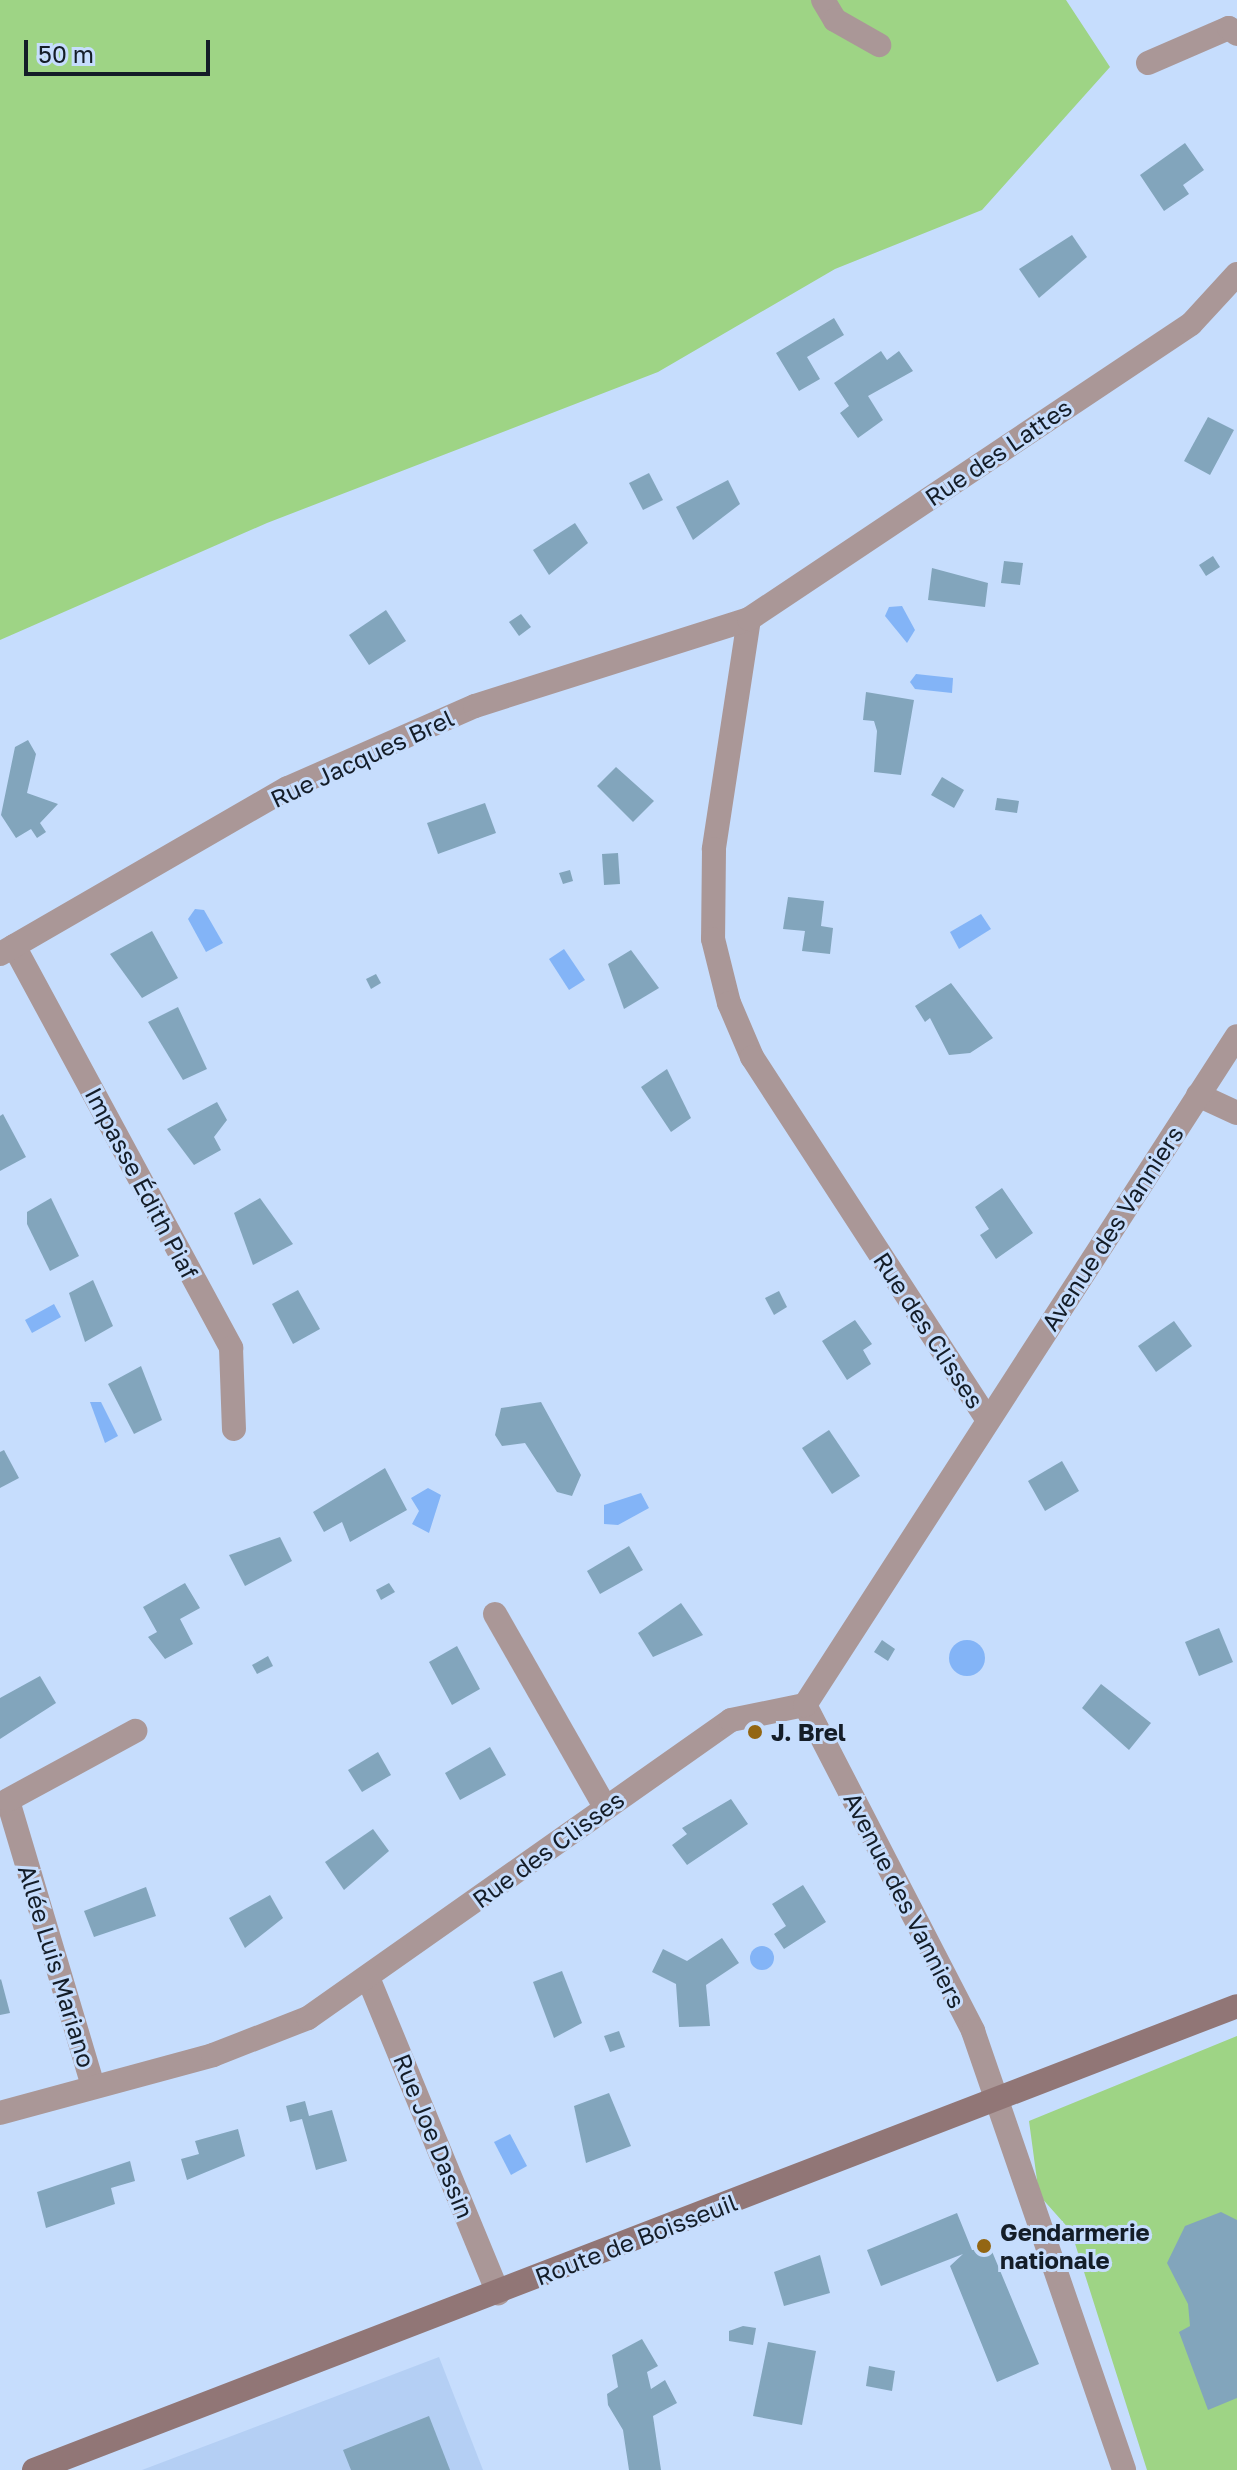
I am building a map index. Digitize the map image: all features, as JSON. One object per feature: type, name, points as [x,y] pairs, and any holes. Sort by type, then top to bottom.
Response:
[{"type":"main road","name":"Route de Boisseuil","points":[[34,2470],[1237,2006]]},
{"type":"street","points":[[823,0],[835,20],[879,45]]},
{"type":"street","points":[[1148,63],[1234,28]]},
{"type":"street","name":"Rue des Lattes","points":[[749,619],[1191,324],[1237,274]]},
{"type":"street","name":"Rue Jacques Brel","points":[[7,950],[288,788],[475,706],[749,619]]},
{"type":"street","name":"Rue des Clisses","points":[[369,1980],[605,1807],[731,1720],[805,1705],[987,1419],[752,1057],[729,1003],[713,939],[714,849],[749,619]]},
{"type":"street","name":"Impasse Édith Piaf","points":[[7,950],[231,1348],[234,1429]]},
{"type":"street","name":"Avenue des Vanniers","points":[[987,1419],[1237,1036]]},
{"type":"street","points":[[1198,1095],[1237,1113]]},
{"type":"street","points":[[495,1614],[605,1807]]},
{"type":"street","name":"Avenue des Vanniers","points":[[805,1705],[973,2031],[1124,2470]]},
{"type":"street","name":"Allée Luis Mariano","points":[[93,2086],[8,1800],[135,1731]]},
{"type":"street","points":[[0,2113],[227,2050],[308,2018],[369,1980]]},
{"type":"street","name":"Rue Joe Dassin","points":[[369,1980],[498,2293]]},
{"type":"shaded area","points":[[439,2357],[483,2470],[142,2470]]},
{"type":"green space","points":[[0,0],[1066,0],[1110,67],[982,210],[835,269],[658,372],[267,523],[0,640]]},
{"type":"green space","points":[[1237,2036],[1237,2470],[1147,2470],[1071,2231],[1039,2195],[1029,2121]]},
{"type":"water","points":[[902,606],[915,630],[907,643],[885,616],[889,607]]},
{"type":"water","points":[[916,674],[953,678],[952,693],[915,689],[910,682]]},
{"type":"water","points":[[195,909],[204,910],[223,943],[206,952],[188,919]]},
{"type":"water","points":[[981,914],[991,929],[959,949],[950,932]]},
{"type":"water","points":[[564,949],[585,980],[569,990],[549,959]]},
{"type":"water","points":[[54,1304],[61,1317],[32,1333],[25,1320]]},
{"type":"water","points":[[90,1402],[101,1402],[118,1436],[105,1443]]},
{"type":"water","points":[[428,1488],[441,1495],[429,1533],[412,1524],[419,1511],[411,1498]]},
{"type":"water","points":[[641,1493],[649,1508],[618,1525],[604,1524],[604,1505]]},
{"type":"water","points":[[967,1640],[980,1645],[985,1658],[980,1671],[967,1676],[954,1671],[949,1658],[954,1645]]},
{"type":"water","points":[[762,1946],[770,1950],[774,1958],[770,1966],[762,1970],[754,1966],[750,1958],[754,1950]]},
{"type":"water","points":[[510,2134],[527,2166],[511,2175],[494,2142]]},
{"type":"building","points":[[1185,143],[1204,170],[1183,185],[1189,194],[1164,211],[1140,175]]},
{"type":"building","points":[[1072,235],[1087,257],[1039,298],[1019,269]]},
{"type":"building","points":[[834,318],[844,335],[807,357],[820,379],[799,391],[776,353]]},
{"type":"building","points":[[881,351],[887,360],[899,351],[913,371],[868,396],[883,420],[858,438],[840,413],[849,406],[834,383]]},
{"type":"building","points":[[1208,417],[1234,430],[1210,475],[1184,461]]},
{"type":"building","points":[[649,473],[663,500],[643,510],[629,483]]},
{"type":"building","points":[[728,480],[740,504],[693,540],[676,507]]},
{"type":"building","points":[[575,523],[588,543],[549,575],[533,550]]},
{"type":"building","points":[[1213,556],[1220,567],[1206,576],[1199,565]]},
{"type":"building","points":[[1004,561],[1023,563],[1020,585],[1001,583]]},
{"type":"building","points":[[932,568],[988,583],[985,607],[928,600]]},
{"type":"building","points":[[386,610],[406,641],[369,665],[349,635]]},
{"type":"building","points":[[521,614],[531,627],[519,636],[509,622]]},
{"type":"building","points":[[866,692],[914,700],[901,775],[874,772],[877,731],[874,721],[863,720]]},
{"type":"building","points":[[28,740],[36,754],[27,793],[58,804],[40,823],[46,832],[37,838],[31,829],[16,838],[1,815],[15,747]]},
{"type":"building","points":[[616,767],[654,801],[633,822],[597,786]]},
{"type":"building","points":[[942,777],[964,790],[954,808],[931,795]]},
{"type":"building","points":[[997,798],[1019,801],[1017,813],[995,810]]},
{"type":"building","points":[[485,803],[496,833],[438,854],[427,823]]},
{"type":"building","points":[[618,853],[620,884],[604,885],[602,854]]},
{"type":"building","points":[[570,870],[573,881],[563,884],[559,873]]},
{"type":"building","points":[[788,897],[824,901],[821,926],[833,928],[830,954],[802,951],[805,931],[783,929]]},
{"type":"building","points":[[152,931],[178,978],[142,998],[110,954]]},
{"type":"building","points":[[631,950],[659,988],[624,1009],[608,964]]},
{"type":"building","points":[[376,974],[381,983],[371,989],[366,979]]},
{"type":"building","points":[[951,983],[993,1038],[970,1053],[949,1055],[930,1018],[925,1022],[915,1006]]},
{"type":"building","points":[[178,1007],[207,1069],[183,1080],[148,1022]]},
{"type":"building","points":[[667,1069],[691,1118],[671,1132],[641,1087]]},
{"type":"building","points":[[217,1102],[227,1120],[214,1137],[221,1150],[194,1165],[167,1129]]},
{"type":"building","points":[[3,1114],[26,1157],[0,1171],[0,1116]]},
{"type":"building","points":[[1002,1188],[1033,1233],[996,1259],[980,1235],[989,1229],[975,1207]]},
{"type":"building","points":[[51,1198],[79,1256],[50,1271],[27,1224],[27,1212]]},
{"type":"building","points":[[260,1198],[293,1244],[253,1265],[234,1213]]},
{"type":"building","points":[[93,1280],[113,1326],[85,1342],[69,1293]]},
{"type":"building","points":[[298,1290],[320,1329],[293,1344],[272,1304]]},
{"type":"building","points":[[779,1291],[787,1307],[774,1315],[765,1298]]},
{"type":"building","points":[[855,1320],[872,1344],[863,1350],[871,1364],[847,1380],[822,1341]]},
{"type":"building","points":[[1174,1321],[1192,1346],[1156,1372],[1138,1346]]},
{"type":"building","points":[[141,1366],[162,1420],[134,1434],[108,1384]]},
{"type":"building","points":[[541,1402],[581,1475],[572,1496],[557,1492],[525,1443],[502,1446],[495,1435],[501,1408]]},
{"type":"building","points":[[829,1430],[860,1476],[832,1494],[802,1448]]},
{"type":"building","points":[[4,1450],[19,1478],[0,1488],[0,1452]]},
{"type":"building","points":[[1062,1461],[1079,1491],[1045,1511],[1028,1481]]},
{"type":"building","points":[[385,1468],[407,1510],[350,1542],[342,1522],[324,1532],[313,1512]]},
{"type":"building","points":[[280,1537],[292,1561],[245,1586],[229,1555]]},
{"type":"building","points":[[629,1546],[643,1570],[600,1594],[587,1571]]},
{"type":"building","points":[[185,1583],[200,1608],[180,1619],[193,1644],[165,1659],[148,1637],[157,1632],[143,1607]]},
{"type":"building","points":[[389,1583],[395,1592],[381,1600],[376,1590]]},
{"type":"building","points":[[681,1603],[703,1635],[653,1657],[638,1633]]},
{"type":"building","points":[[1219,1628],[1233,1662],[1199,1676],[1185,1642]]},
{"type":"building","points":[[882,1640],[895,1649],[888,1661],[874,1652]]},
{"type":"building","points":[[457,1646],[480,1689],[452,1705],[429,1662]]},
{"type":"building","points":[[268,1656],[273,1666],[257,1674],[252,1665]]},
{"type":"building","points":[[40,1676],[56,1703],[0,1739],[0,1698]]},
{"type":"building","points":[[1101,1684],[1151,1723],[1129,1750],[1082,1708]]},
{"type":"building","points":[[490,1747],[506,1775],[460,1800],[445,1773]]},
{"type":"building","points":[[378,1752],[391,1775],[362,1792],[348,1770]]},
{"type":"building","points":[[731,1799],[748,1824],[687,1865],[672,1845],[687,1834],[682,1828]]},
{"type":"building","points":[[373,1829],[389,1851],[344,1890],[325,1862]]},
{"type":"building","points":[[803,1885],[826,1922],[784,1949],[774,1934],[786,1926],[772,1904]]},
{"type":"building","points":[[146,1887],[156,1916],[94,1937],[84,1911]]},
{"type":"building","points":[[270,1895],[283,1918],[245,1948],[229,1918]]},
{"type":"building","points":[[722,1938],[739,1963],[706,1985],[710,2026],[679,2027],[676,1984],[652,1972],[663,1949],[687,1961]]},
{"type":"building","points":[[562,1971],[582,2023],[554,2038],[533,1982]]},
{"type":"building","points":[[0,1980],[10,2013],[0,2015]]},
{"type":"building","points":[[619,2031],[625,2047],[610,2052],[604,2036]]},
{"type":"building","points":[[609,2093],[631,2146],[586,2163],[574,2106]]},
{"type":"building","points":[[305,2101],[309,2116],[332,2110],[347,2161],[316,2170],[302,2119],[290,2122],[286,2106]]},
{"type":"building","points":[[238,2129],[245,2156],[187,2180],[181,2159],[199,2154],[195,2141]]},
{"type":"building","points":[[130,2161],[135,2181],[111,2188],[115,2204],[46,2228],[37,2192]]},
{"type":"building","points":[[1221,2212],[1237,2220],[1237,2398],[1208,2410],[1179,2332],[1190,2326],[1188,2304],[1167,2263],[1185,2226]]},
{"type":"building","points":[[957,2213],[972,2250],[991,2249],[1039,2364],[997,2382],[950,2266],[963,2254],[881,2286],[867,2250]]},
{"type":"building","points":[[820,2255],[830,2293],[784,2306],[774,2272]]},
{"type":"building","points":[[743,2326],[756,2328],[753,2345],[729,2341],[729,2331]]},
{"type":"building","points":[[642,2339],[658,2366],[647,2372],[651,2389],[665,2380],[677,2403],[653,2416],[661,2470],[629,2470],[623,2430],[608,2405],[607,2394],[618,2387],[612,2355]]},
{"type":"building","points":[[768,2342],[816,2351],[802,2425],[753,2416]]},
{"type":"building","points":[[869,2366],[895,2371],[892,2391],[866,2386]]},
{"type":"building","points":[[429,2416],[450,2470],[351,2470],[343,2450]]},
{"type":"place","name":"J. Brel","points":[[755,1732]]},
{"type":"place","name":"Gendarmerie nationale","points":[[984,2246]]}]
